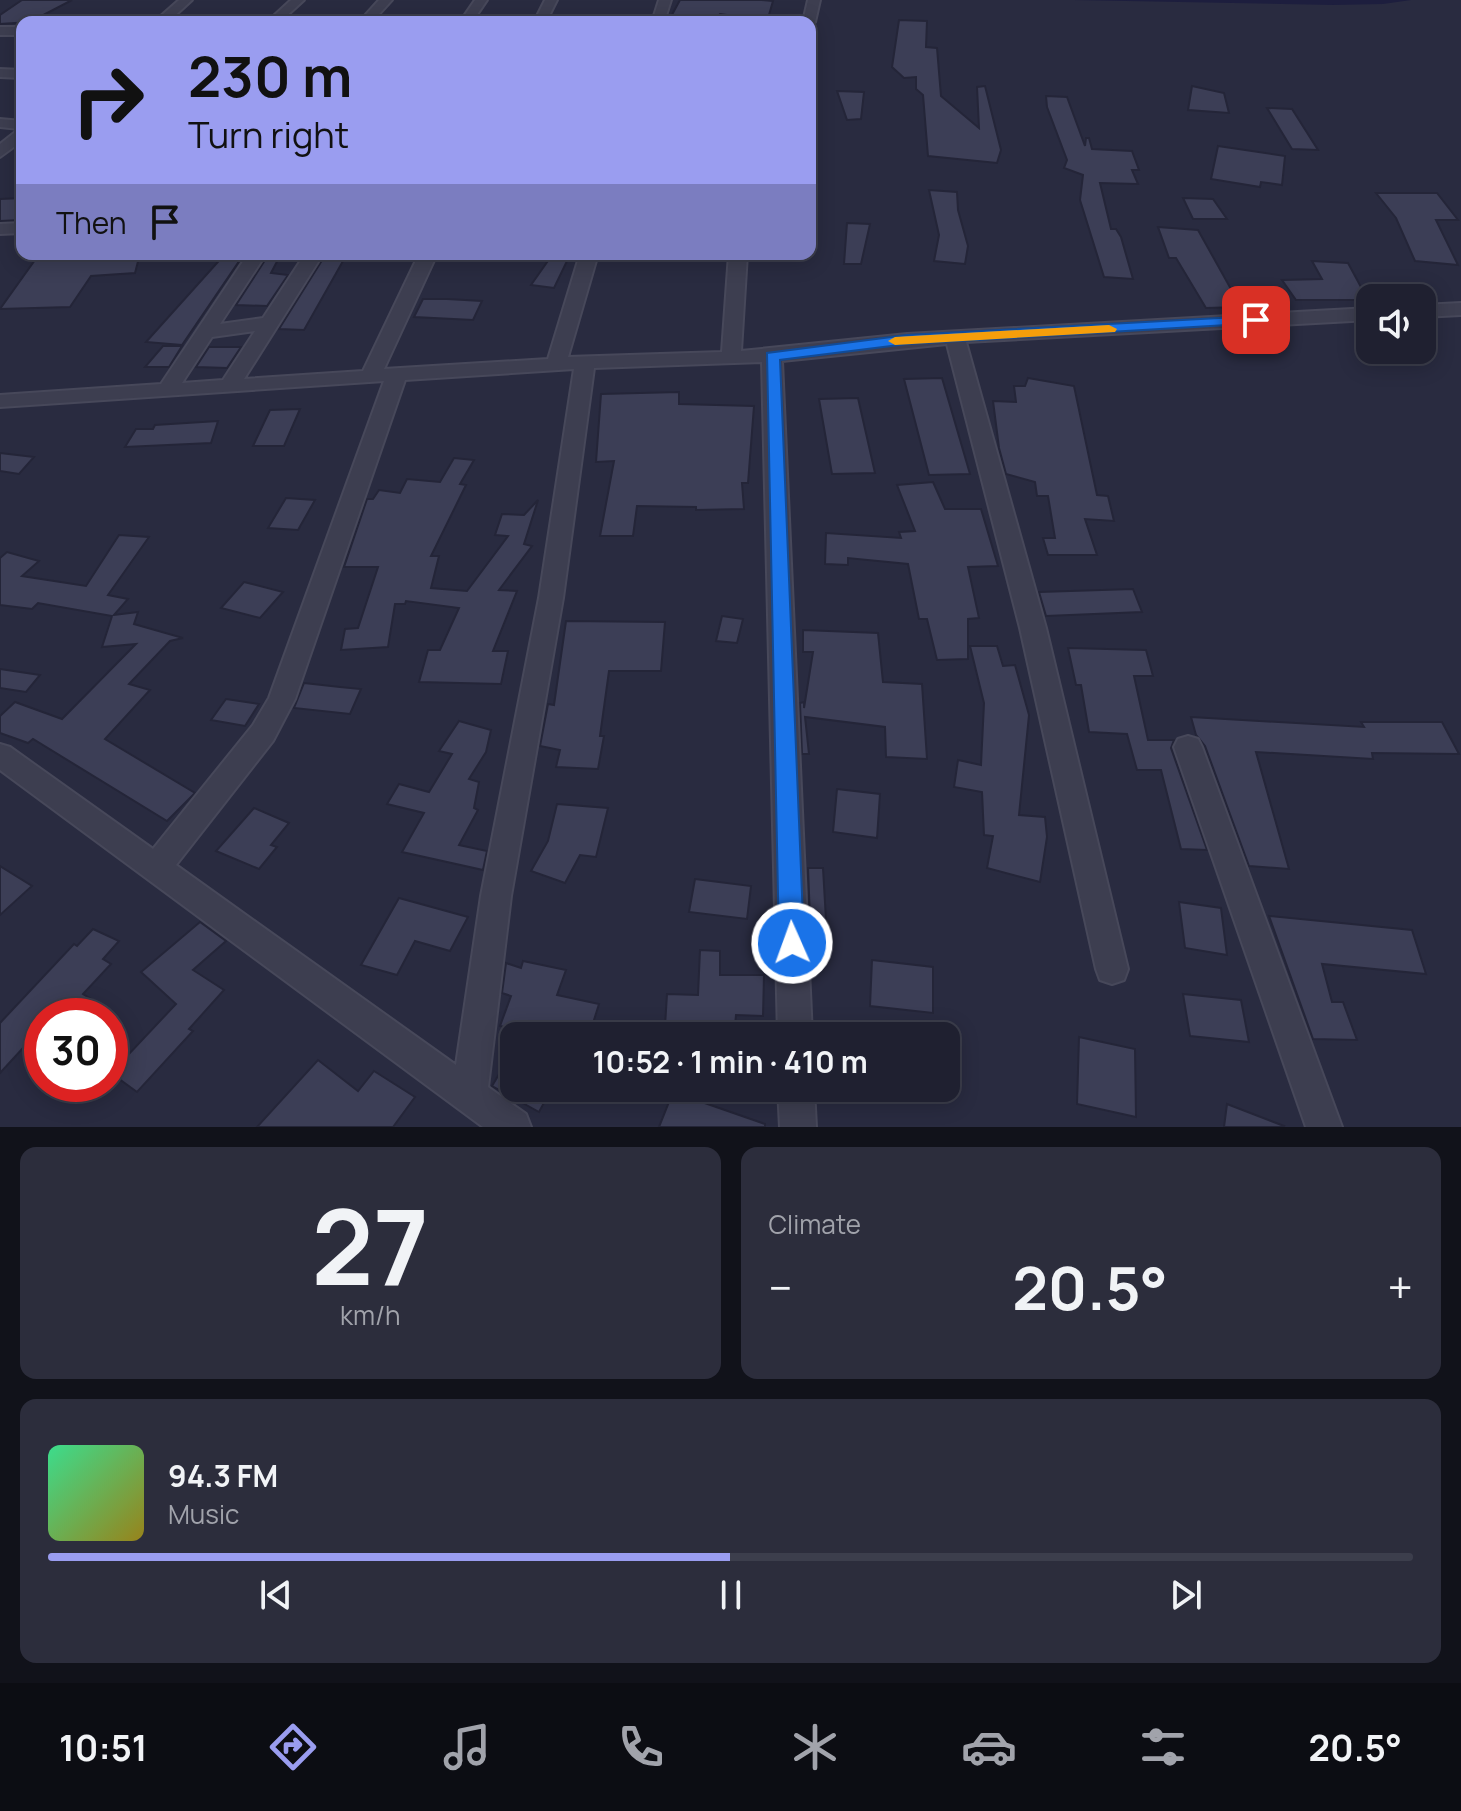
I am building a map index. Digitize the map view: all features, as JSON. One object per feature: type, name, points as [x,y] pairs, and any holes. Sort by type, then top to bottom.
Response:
[{"type":"street","points":[[167,16],[186,0]]},
{"type":"street","points":[[280,16],[298,0]]},
{"type":"street","points":[[371,16],[386,0]]},
{"type":"street","points":[[0,152],[16,138]]},
{"type":"street","points":[[168,389],[253,260]]},
{"type":"street","points":[[229,386],[310,260]]},
{"type":"street","points":[[371,376],[425,260]]},
{"type":"street","points":[[556,364],[587,260]]},
{"type":"street","points":[[731,358],[738,260]]},
{"type":"street","points":[[1436,310],[1461,309]]},
{"type":"street","points":[[0,401],[585,362],[772,356],[907,340],[1356,315]]},
{"type":"street","points":[[204,332],[269,323]]},
{"type":"street","points":[[955,338],[1033,628],[1112,969]]},
{"type":"street","points":[[772,356],[795,1022]]},
{"type":"street","points":[[469,1095],[496,896],[551,598],[585,362]]},
{"type":"street","points":[[156,868],[263,733],[282,699],[397,374]]},
{"type":"street","points":[[1188,747],[1324,1127]]},
{"type":"street","points":[[0,755],[513,1127]]},
{"type":"street","points":[[797,1102],[798,1127]]},
{"type":"shaded area","points":[[1074,0],[1411,0],[1333,5]]},
{"type":"building","points":[[22,0],[72,0],[41,16],[16,16],[16,23],[0,24],[0,15]]},
{"type":"building","points":[[680,0],[773,1],[769,16],[671,16]]},
{"type":"building","points":[[899,20],[927,21],[926,47],[937,48],[941,96],[979,128],[977,87],[985,86],[1001,150],[997,163],[928,156],[923,95],[916,89],[916,77],[904,78],[892,67]]},
{"type":"building","points":[[1192,86],[1224,93],[1229,113],[1188,110]]},
{"type":"building","points":[[837,91],[864,92],[861,119],[847,120]]},
{"type":"building","points":[[1046,96],[1067,97],[1085,146],[1086,138],[1089,138],[1092,149],[1132,151],[1139,170],[1132,170],[1138,184],[1100,183],[1111,229],[1116,229],[1121,237],[1133,279],[1104,277],[1080,200],[1083,175],[1064,168],[1067,160],[1047,107]]},
{"type":"building","points":[[1267,108],[1292,109],[1318,150],[1292,149]]},
{"type":"building","points":[[1218,146],[1285,156],[1282,185],[1261,182],[1260,187],[1211,179]]},
{"type":"building","points":[[929,190],[957,192],[958,210],[968,246],[965,264],[934,261],[939,235]]},
{"type":"building","points":[[1376,193],[1437,193],[1458,220],[1436,220],[1458,265],[1415,261],[1396,218]]},
{"type":"building","points":[[16,198],[16,220],[0,221],[0,199]]},
{"type":"building","points":[[1183,198],[1213,199],[1227,219],[1193,219]]},
{"type":"building","points":[[847,223],[870,224],[861,264],[844,264]]},
{"type":"building","points":[[1158,227],[1198,230],[1241,307],[1206,308],[1176,258],[1169,258]]},
{"type":"building","points":[[35,260],[138,260],[135,273],[91,276],[70,307],[0,309]]},
{"type":"building","points":[[220,260],[240,260],[182,345],[146,342]]},
{"type":"building","points":[[265,260],[278,260],[271,273],[288,275],[267,306],[236,305]]},
{"type":"building","points":[[322,260],[344,260],[304,330],[279,329]]},
{"type":"building","points":[[549,260],[568,260],[554,288],[531,285]]},
{"type":"building","points":[[1312,261],[1348,263],[1359,284],[1356,284],[1356,300],[1296,300],[1282,280],[1322,279]]},
{"type":"building","points":[[423,299],[482,301],[473,320],[414,317]]},
{"type":"building","points":[[163,346],[182,346],[169,367],[145,367]]},
{"type":"building","points":[[209,347],[241,347],[227,368],[196,367]]},
{"type":"building","points":[[942,378],[970,474],[929,475],[904,379]]},
{"type":"building","points":[[1028,378],[1074,386],[1097,495],[1108,496],[1114,521],[1085,519],[1097,555],[1048,555],[1043,538],[1055,538],[1048,496],[1037,496],[1035,482],[1006,474],[993,401],[1016,402],[1014,386],[1025,386]]},
{"type":"building","points":[[679,392],[679,404],[754,406],[748,483],[742,483],[744,509],[637,506],[633,536],[600,536],[614,461],[596,462],[601,394]]},
{"type":"building","points":[[858,398],[875,473],[832,474],[819,399]]},
{"type":"building","points":[[300,409],[284,446],[253,446],[270,410]]},
{"type":"building","points":[[218,421],[211,443],[125,447],[136,429]]},
{"type":"building","points":[[0,453],[34,457],[19,474],[0,471]]},
{"type":"building","points":[[454,458],[474,460],[460,484],[466,485],[431,556],[439,556],[431,588],[467,591],[508,536],[495,535],[502,514],[524,515],[538,500],[524,544],[532,546],[499,590],[517,591],[493,651],[508,651],[501,684],[419,682],[428,650],[440,650],[459,608],[406,601],[405,604],[395,604],[388,647],[341,650],[345,629],[358,628],[378,567],[344,567],[367,499],[373,499],[379,490],[400,493],[407,479],[440,482]]},
{"type":"building","points":[[933,482],[945,509],[981,509],[998,566],[968,567],[979,618],[968,619],[968,659],[937,660],[927,619],[919,619],[908,564],[848,558],[848,565],[825,564],[826,533],[901,538],[899,532],[915,531],[897,485]]},
{"type":"building","points":[[286,498],[315,500],[298,530],[268,528]]},
{"type":"building","points":[[119,535],[149,537],[108,595],[128,599],[114,615],[138,612],[134,624],[183,638],[170,641],[129,684],[150,690],[105,739],[195,793],[167,821],[33,739],[28,743],[0,733],[0,716],[15,702],[62,719],[136,644],[102,647],[112,616],[38,603],[32,609],[0,605],[0,558],[7,552],[39,561],[22,576],[86,586]]},
{"type":"building","points":[[244,582],[283,592],[260,618],[221,608]]},
{"type":"building","points":[[1133,589],[1142,612],[1046,616],[1039,592]]},
{"type":"building","points":[[722,616],[743,619],[737,643],[716,641]]},
{"type":"building","points":[[566,621],[665,622],[661,671],[609,671],[598,769],[556,767],[560,750],[540,746],[548,704],[554,705]]},
{"type":"building","points":[[803,630],[878,633],[883,682],[922,684],[927,759],[886,757],[885,727],[805,717],[809,754],[802,754],[800,703],[804,702],[804,708],[813,652],[803,652]]},
{"type":"building","points":[[970,646],[997,646],[1003,666],[1015,665],[1029,715],[1019,815],[1045,817],[1047,837],[1040,882],[987,868],[993,836],[984,835],[982,792],[954,787],[958,760],[981,765],[984,703]]},
{"type":"building","points":[[1068,648],[1146,650],[1153,676],[1134,676],[1148,740],[1174,740],[1171,748],[1207,850],[1181,849],[1161,770],[1137,770],[1127,734],[1089,732],[1081,685],[1076,685]]},
{"type":"building","points":[[0,669],[40,675],[26,692],[0,688]]},
{"type":"building","points":[[304,683],[361,689],[350,714],[294,708]]},
{"type":"building","points":[[226,699],[259,704],[245,726],[211,720]]},
{"type":"building","points":[[1191,717],[1364,727],[1361,722],[1442,722],[1459,754],[1372,753],[1373,759],[1256,752],[1289,869],[1249,866],[1205,746],[1196,735]]},
{"type":"building","points":[[459,721],[491,730],[486,752],[469,779],[479,782],[474,808],[478,810],[459,845],[487,851],[483,870],[402,852],[424,813],[387,804],[399,784],[429,792],[452,754],[439,751]]},
{"type":"building","points":[[837,789],[880,794],[877,838],[833,832]]},
{"type":"building","points":[[557,804],[608,808],[596,857],[580,855],[565,883],[531,871],[548,841]]},
{"type":"building","points":[[254,808],[289,823],[271,845],[277,847],[259,869],[216,851]]},
{"type":"building","points":[[0,866],[32,886],[0,915]]},
{"type":"building","points":[[808,868],[823,868],[826,920],[810,919]]},
{"type":"building","points":[[695,879],[751,886],[747,919],[689,912]]},
{"type":"building","points":[[399,898],[468,917],[450,951],[415,941],[397,975],[361,965]]},
{"type":"building","points":[[1179,902],[1221,908],[1227,955],[1185,948]]},
{"type":"building","points":[[1269,916],[1412,930],[1426,974],[1322,964],[1332,1002],[1343,1002],[1357,1040],[1313,1039]]},
{"type":"building","points":[[200,922],[226,941],[193,970],[224,990],[189,1029],[193,1031],[137,1092],[128,1085],[128,1055],[176,1004],[141,972]]},
{"type":"building","points":[[93,929],[119,941],[103,959],[111,964],[83,994],[89,998],[24,998],[24,1047],[0,1073],[0,1023],[74,944],[77,946]]},
{"type":"building","points":[[700,950],[720,951],[720,975],[764,975],[763,1016],[736,1015],[735,1022],[665,1022],[667,994],[698,995]]},
{"type":"building","points":[[872,960],[933,967],[933,1013],[870,1006]]},
{"type":"building","points":[[523,961],[566,970],[557,995],[599,1004],[593,1022],[501,1022],[511,996],[502,993],[506,963],[521,968]]},
{"type":"building","points":[[1183,994],[1241,1000],[1249,1042],[1190,1036]]},
{"type":"building","points":[[1079,1037],[1135,1049],[1136,1117],[1077,1104]]},
{"type":"building","points":[[318,1060],[358,1091],[374,1071],[415,1097],[393,1127],[257,1127]]},
{"type":"building","points":[[500,1073],[500,1090],[492,1086]]},
{"type":"building","points":[[521,1102],[544,1102],[539,1112]]},
{"type":"building","points":[[669,1102],[702,1102],[765,1124],[765,1127],[659,1127]]},
{"type":"building","points":[[1227,1104],[1284,1126],[1224,1127]]},
{"type":"slow traffic","points":[[895,341],[1109,329]]},
{"type":"route","points":[[792,943],[772,356],[907,340],[1256,320]]}]
